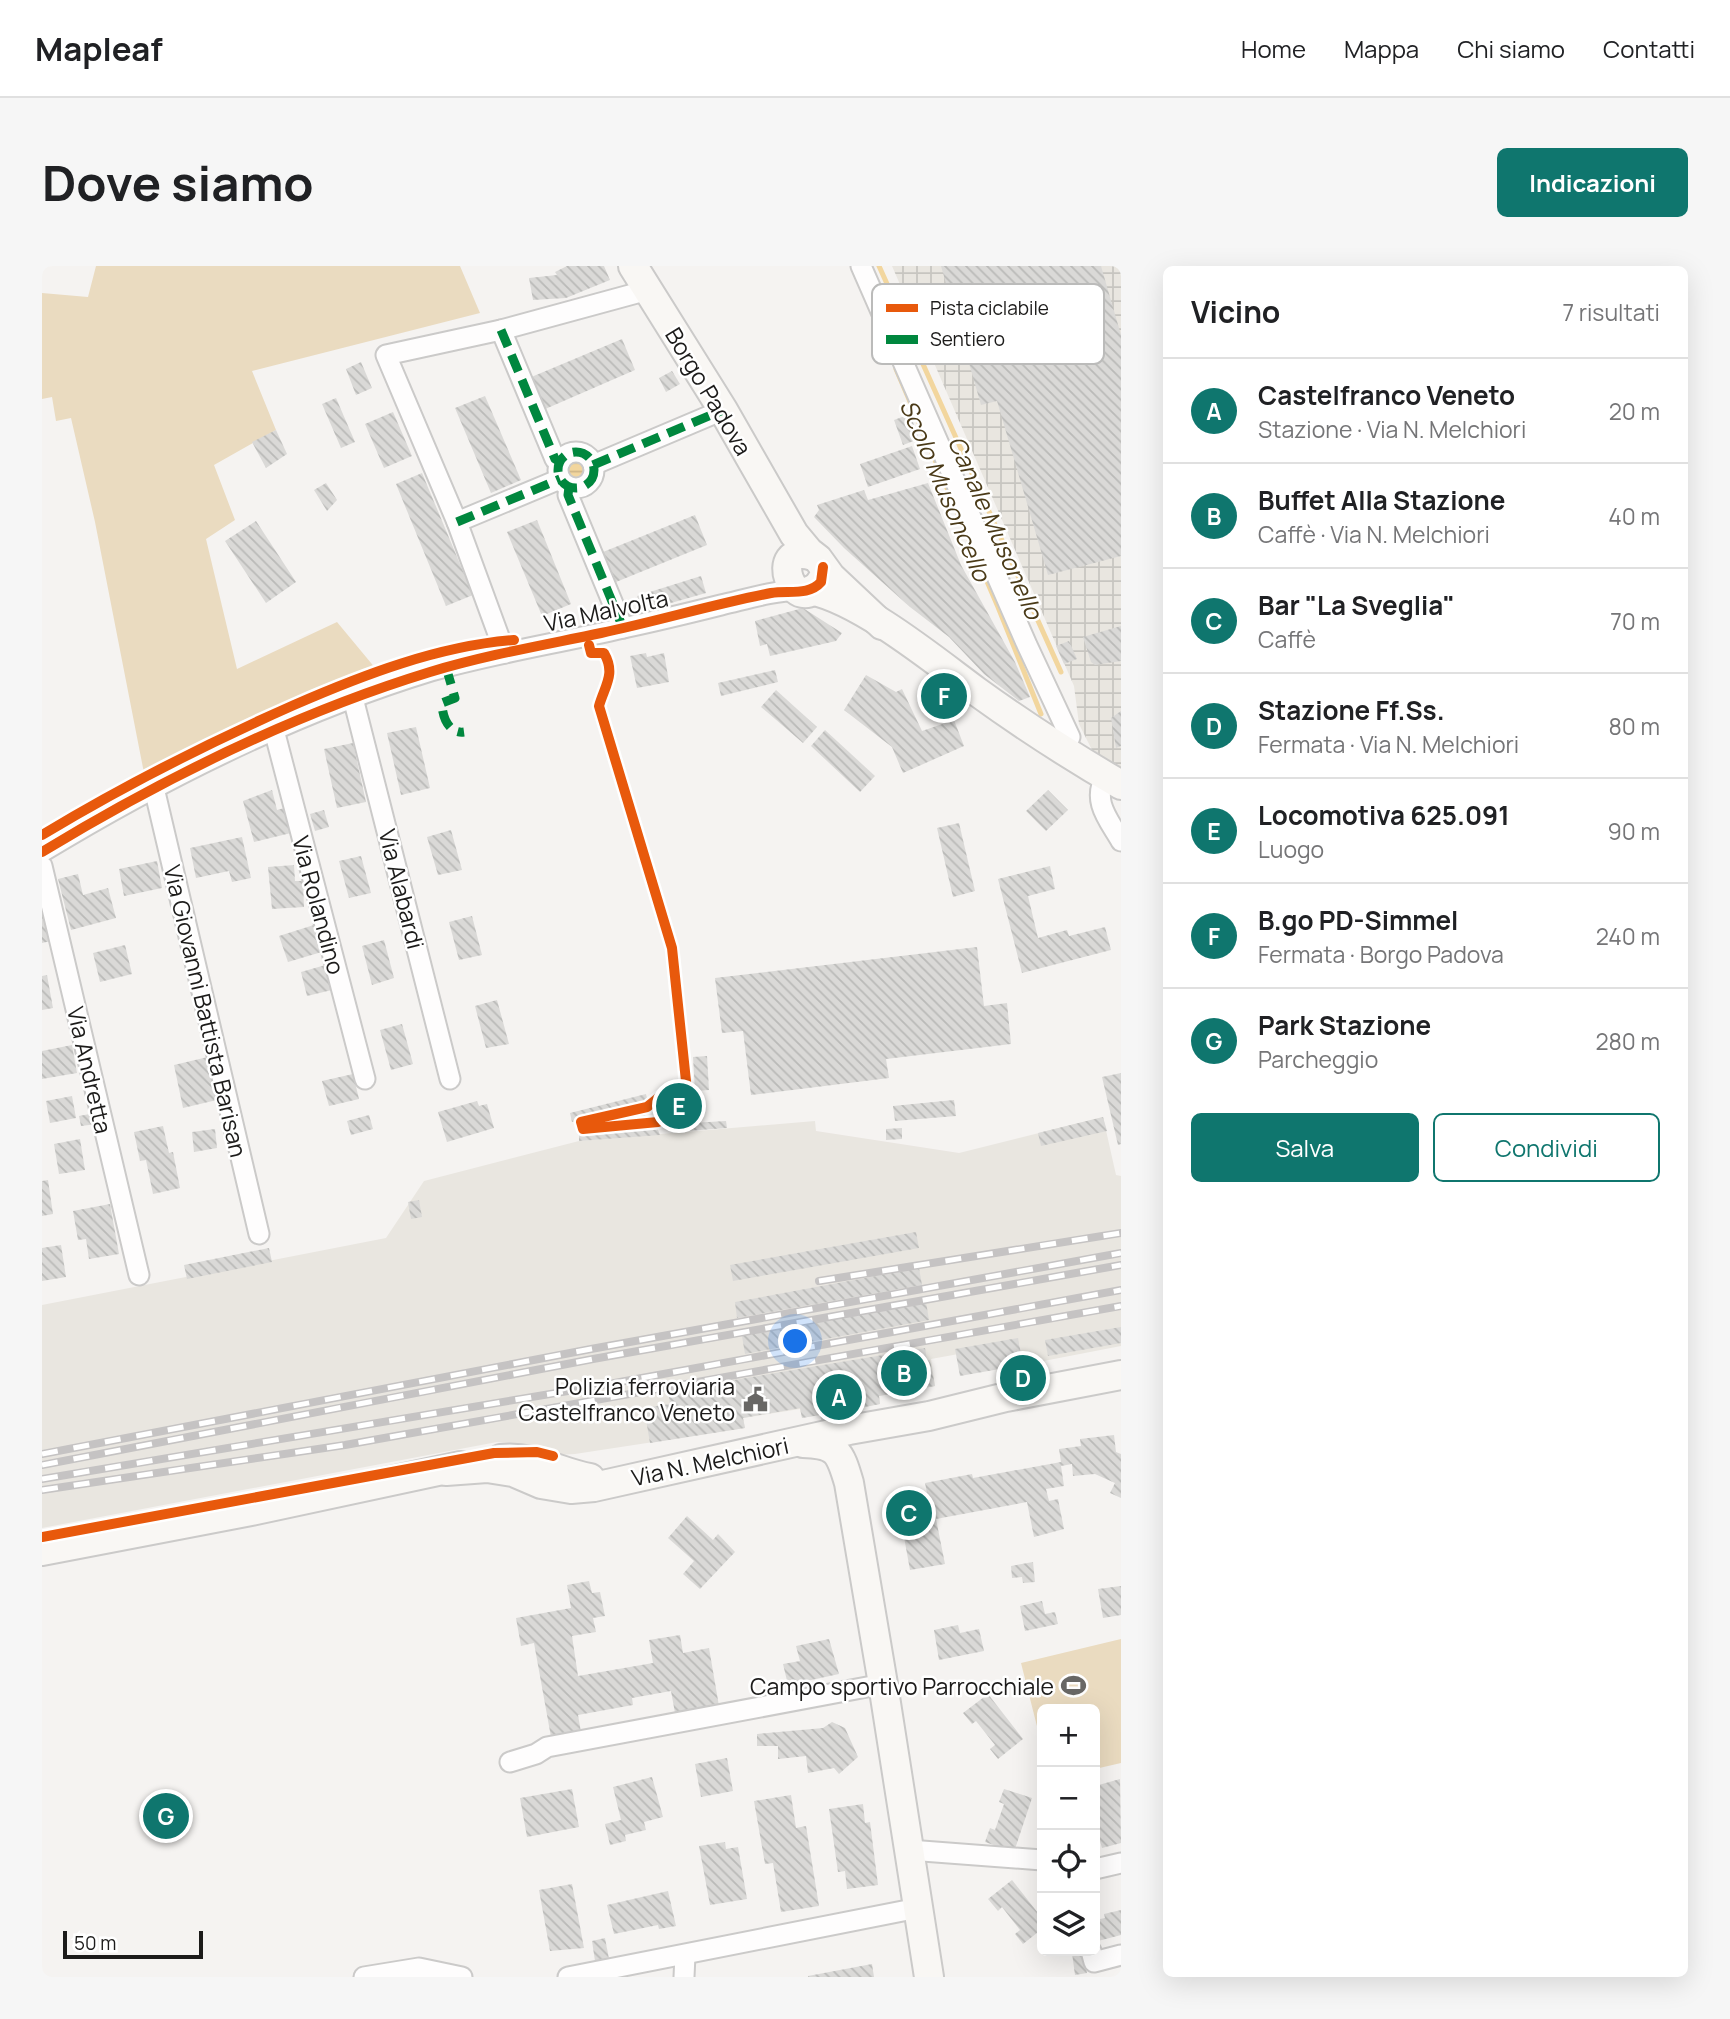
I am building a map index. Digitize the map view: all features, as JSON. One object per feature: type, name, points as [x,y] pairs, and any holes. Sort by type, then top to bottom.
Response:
[{"type":"street","name":"Borgo Padova","points":[[633,266],[723,410],[783,518],[804,573],[1064,750],[1114,781]]},
{"type":"street","points":[[861,266],[872,291]]},
{"type":"street","points":[[505,653],[457,522],[386,355],[501,330],[648,290]]},
{"type":"street","points":[[501,330],[623,628]]},
{"type":"street","points":[[904,364],[1070,737],[1064,750]]},
{"type":"street","points":[[593,465],[723,410]]},
{"type":"street","points":[[580,453],[590,458],[594,475],[586,485],[575,489],[563,476],[568,454],[580,453]]},
{"type":"street","points":[[457,522],[563,476]]},
{"type":"street","name":"Via Malvolta","points":[[42,852],[153,788],[274,730],[353,698],[433,671],[759,595],[776,584],[804,573]]},
{"type":"street","name":"Via Alabardi","points":[[353,698],[450,1079]]},
{"type":"street","name":"Via Rolandino","points":[[274,730],[365,1079]]},
{"type":"street","points":[[1114,781],[1100,787],[1100,803],[1121,842]]},
{"type":"street","name":"Via Giovanni Battista Barisan","points":[[153,788],[259,1234]]},
{"type":"street","name":"Via Andretta","points":[[42,866],[139,1275]]},
{"type":"street","name":"Via N. Melchiori","points":[[42,1551],[446,1471],[486,1468],[513,1472],[541,1484],[572,1489],[594,1487],[620,1479],[801,1443],[849,1430],[1121,1375]]},
{"type":"street","name":"Via N. Melchiori","points":[[801,1443],[825,1445],[841,1456],[869,1431],[884,1425]]},
{"type":"street","points":[[841,1456],[849,1483],[883,1684],[929,1977]]},
{"type":"street","points":[[510,1762],[536,1754],[547,1747],[883,1684]]},
{"type":"street","points":[[909,1850],[1037,1860]]},
{"type":"street","points":[[1100,1868],[1121,1863]]},
{"type":"street","points":[[568,1977],[918,1908]]},
{"type":"street","points":[[684,1977],[685,1955]]},
{"type":"street","points":[[1094,1963],[1121,1955]]},
{"type":"street","points":[[364,1977],[419,1968],[462,1977]]},
{"type":"shaded area","points":[[96,266],[460,266],[480,313],[252,371],[276,430],[214,465],[235,520],[206,539],[237,669],[337,622],[376,669],[302,698],[144,773],[95,522],[71,418],[56,421],[52,397],[42,399],[42,293],[88,297]]},
{"type":"shaded area","points":[[892,266],[1121,266],[1121,767],[1092,750],[1079,724],[1074,686],[934,364],[1104,364],[1104,284],[900,284]]},
{"type":"shaded area","points":[[577,461],[585,464],[588,472],[585,480],[577,483],[569,480],[566,472],[569,464]]},
{"type":"shaded area","points":[[1103,1117],[1116,1175],[1121,1176],[1121,1346],[1023,1365],[1019,1343],[931,1359],[935,1386],[879,1396],[880,1404],[802,1418],[800,1409],[743,1418],[745,1428],[575,1454],[559,1455],[535,1446],[497,1442],[42,1528],[42,1305],[386,1238],[424,1181],[579,1141],[815,1121],[816,1131],[959,1153]]},
{"type":"shaded area","name":"Campo sportivo Parrocchiale","points":[[1121,1639],[1121,1763],[1100,1768],[1100,1704],[1037,1704],[1037,1726],[1021,1663]]},
{"type":"building","points":[[567,266],[604,266],[610,280],[566,298],[533,300],[529,278],[557,275],[555,272]]},
{"type":"building","points":[[941,266],[1101,266],[1121,335],[1121,556],[1048,575],[997,401],[981,405],[969,364],[1104,364],[1104,284],[946,284]]},
{"type":"building","points":[[622,339],[635,370],[543,410],[529,378]]},
{"type":"building","points":[[361,362],[372,388],[356,395],[346,369]]},
{"type":"building","points":[[672,371],[680,384],[666,392],[659,378]]},
{"type":"building","points":[[485,396],[521,480],[491,493],[455,408]]},
{"type":"building","points":[[336,398],[355,442],[341,448],[322,404]]},
{"type":"building","points":[[393,412],[412,456],[384,468],[365,424]]},
{"type":"building","points":[[910,414],[919,439],[903,445],[894,420]]},
{"type":"building","points":[[276,430],[287,454],[266,468],[252,442]]},
{"type":"building","points":[[912,446],[920,469],[868,487],[860,464]]},
{"type":"building","points":[[422,473],[473,595],[446,606],[396,484]]},
{"type":"building","points":[[326,483],[337,500],[327,511],[314,490]]},
{"type":"building","points":[[928,483],[961,565],[1015,662],[1030,697],[1019,701],[984,674],[949,637],[910,607],[814,517],[819,510],[817,505],[864,490],[868,500]]},
{"type":"building","points":[[695,515],[707,545],[616,582],[603,552]]},
{"type":"building","points":[[537,520],[571,604],[542,616],[507,532]]},
{"type":"building","points":[[256,521],[296,582],[266,603],[225,541]]},
{"type":"building","points":[[701,576],[706,593],[643,611],[637,596]]},
{"type":"building","points":[[803,608],[842,633],[836,641],[770,656],[767,644],[760,646],[755,621]]},
{"type":"building","points":[[1121,626],[1121,661],[1095,665],[1091,662],[1083,637]]},
{"type":"building","points":[[1069,641],[1077,659],[1064,664],[1056,646]]},
{"type":"building","points":[[646,653],[647,657],[664,653],[669,682],[637,688],[630,656]]},
{"type":"building","points":[[775,670],[778,682],[721,696],[718,683]]},
{"type":"building","points":[[866,675],[896,692],[902,689],[922,731],[954,720],[964,746],[903,773],[892,747],[844,710]]},
{"type":"building","points":[[776,690],[817,727],[803,743],[761,707]]},
{"type":"building","points":[[1121,711],[1121,746],[1116,748],[1111,718]]},
{"type":"building","points":[[416,727],[430,788],[401,795],[387,733]]},
{"type":"building","points":[[825,730],[875,776],[860,792],[811,746]]},
{"type":"building","points":[[353,743],[366,802],[337,808],[324,749]]},
{"type":"building","points":[[272,790],[277,810],[288,807],[295,832],[254,842],[243,801]]},
{"type":"building","points":[[1048,790],[1068,810],[1046,831],[1026,811]]},
{"type":"building","points":[[324,810],[329,827],[315,831],[310,814]]},
{"type":"building","points":[[959,823],[975,891],[953,897],[937,828]]},
{"type":"building","points":[[451,830],[462,870],[438,875],[427,837]]},
{"type":"building","points":[[242,837],[251,878],[232,882],[229,871],[196,878],[190,848]]},
{"type":"building","points":[[361,856],[371,893],[349,898],[339,861]]},
{"type":"building","points":[[157,861],[162,888],[124,896],[119,869]]},
{"type":"building","points":[[294,865],[295,881],[303,881],[304,907],[272,909],[268,867]]},
{"type":"building","points":[[1050,866],[1055,889],[1028,896],[1038,938],[1067,930],[1069,936],[1105,927],[1111,950],[1022,973],[998,879]]},
{"type":"building","points":[[78,874],[83,895],[108,888],[116,918],[71,930],[58,879]]},
{"type":"building","points":[[45,914],[51,941],[42,943],[42,915]]},
{"type":"building","points":[[472,916],[482,955],[459,960],[449,922]]},
{"type":"building","points":[[317,924],[325,951],[288,962],[279,936]]},
{"type":"building","points":[[384,940],[394,978],[372,985],[362,946]]},
{"type":"building","points":[[125,945],[132,974],[100,982],[93,953]]},
{"type":"building","points":[[977,947],[984,1006],[1007,1003],[1011,1044],[886,1059],[889,1078],[751,1095],[743,1031],[722,1033],[715,978]]},
{"type":"building","points":[[329,964],[336,989],[307,996],[301,972]]},
{"type":"building","points":[[47,975],[53,1008],[42,1010],[42,976]]},
{"type":"building","points":[[497,1000],[509,1044],[486,1048],[475,1006]]},
{"type":"building","points":[[402,1024],[413,1064],[391,1070],[380,1030]]},
{"type":"building","points":[[72,1045],[77,1073],[42,1079],[42,1051]]},
{"type":"building","points":[[212,1056],[221,1099],[183,1108],[174,1065]]},
{"type":"building","points":[[707,1056],[709,1090],[695,1091],[693,1057]]},
{"type":"building","points":[[1121,1073],[1121,1144],[1118,1145],[1102,1077]]},
{"type":"building","points":[[353,1074],[359,1099],[329,1106],[322,1081]]},
{"type":"building","points":[[646,1094],[648,1103],[572,1122],[570,1113]]},
{"type":"building","points":[[72,1096],[76,1118],[50,1123],[46,1101]]},
{"type":"building","points":[[954,1100],[956,1116],[895,1121],[893,1106]]},
{"type":"building","points":[[477,1101],[479,1106],[487,1104],[494,1128],[447,1142],[438,1112]]},
{"type":"building","points":[[644,1110],[646,1119],[606,1127],[604,1118]]},
{"type":"building","points":[[95,1113],[97,1124],[81,1126],[79,1116]]},
{"type":"building","points":[[369,1115],[373,1129],[351,1135],[347,1121]]},
{"type":"building","points":[[1103,1117],[1107,1131],[1041,1146],[1038,1133]]},
{"type":"building","points":[[726,1121],[727,1128],[674,1132],[674,1124]]},
{"type":"building","points":[[163,1126],[169,1153],[173,1152],[180,1188],[153,1194],[146,1160],[140,1161],[134,1132]]},
{"type":"building","points":[[657,1127],[660,1135],[579,1141],[579,1133]]},
{"type":"building","points":[[902,1128],[902,1139],[886,1140],[886,1129]]},
{"type":"building","points":[[215,1129],[217,1148],[194,1152],[192,1132]]},
{"type":"building","points":[[80,1139],[85,1170],[59,1174],[54,1144]]},
{"type":"building","points":[[48,1180],[53,1214],[42,1216],[42,1181]]},
{"type":"building","points":[[419,1200],[422,1217],[411,1219],[408,1202]]},
{"type":"building","points":[[110,1204],[119,1254],[89,1259],[86,1239],[78,1240],[73,1211]]},
{"type":"building","points":[[916,1232],[919,1248],[733,1281],[730,1265]]},
{"type":"building","points":[[61,1245],[66,1277],[42,1281],[42,1248]]},
{"type":"building","points":[[269,1248],[272,1262],[187,1279],[184,1265]]},
{"type":"building","points":[[919,1268],[922,1285],[737,1318],[735,1302]]},
{"type":"building","points":[[926,1302],[929,1320],[745,1354],[742,1336]]},
{"type":"building","points":[[1121,1327],[1121,1343],[1048,1356],[1045,1340]]},
{"type":"building","points":[[1018,1338],[1023,1365],[960,1376],[955,1349]]},
{"type":"building","points":[[925,1348],[935,1386],[879,1396],[880,1404],[860,1408],[861,1416],[822,1423],[820,1415],[802,1418],[800,1408],[743,1418],[745,1428],[650,1443],[644,1408],[670,1404],[668,1391]]},
{"type":"building","points":[[1114,1435],[1116,1452],[1121,1454],[1121,1498],[1110,1493],[1115,1483],[1095,1474],[1073,1476],[1072,1464],[1061,1466],[1064,1486],[1046,1489],[1049,1501],[1058,1499],[1064,1529],[1034,1537],[1027,1502],[936,1519],[945,1564],[910,1570],[898,1504],[928,1498],[925,1483],[972,1474],[973,1478],[1061,1462],[1059,1449],[1081,1446],[1080,1439]]},
{"type":"building","points":[[687,1516],[713,1540],[718,1534],[735,1552],[700,1589],[683,1574],[694,1561],[668,1538]]},
{"type":"building","points":[[1033,1562],[1035,1582],[1023,1583],[1022,1577],[1012,1578],[1011,1566]]},
{"type":"building","points":[[589,1581],[592,1593],[600,1592],[605,1616],[593,1618],[596,1632],[572,1636],[578,1676],[653,1663],[649,1640],[680,1635],[683,1653],[709,1648],[719,1706],[675,1713],[671,1691],[632,1698],[633,1705],[578,1715],[581,1732],[551,1737],[534,1643],[521,1646],[516,1618],[571,1608],[567,1585]]},
{"type":"building","points":[[1121,1586],[1121,1615],[1103,1618],[1098,1589]]},
{"type":"building","points":[[1042,1601],[1045,1614],[1055,1612],[1058,1624],[1025,1631],[1020,1606]]},
{"type":"building","points":[[958,1625],[960,1633],[979,1629],[984,1651],[939,1660],[934,1630]]},
{"type":"building","points":[[829,1639],[839,1674],[788,1685],[783,1664],[800,1661],[796,1646]]},
{"type":"building","points":[[988,1694],[1023,1739],[998,1759],[990,1749],[995,1745],[976,1721],[972,1724],[963,1713]]},
{"type":"building","points":[[832,1722],[845,1728],[858,1757],[839,1774],[834,1768],[808,1773],[806,1756],[778,1759],[778,1746],[757,1746],[757,1734],[823,1728]]},
{"type":"building","points":[[727,1758],[733,1791],[701,1797],[695,1764]]},
{"type":"building","points":[[652,1777],[663,1817],[644,1822],[646,1830],[625,1835],[626,1841],[610,1845],[605,1824],[621,1820],[613,1787]]},
{"type":"building","points":[[1120,1779],[1121,1843],[1102,1848],[1100,1841],[1100,1785]]},
{"type":"building","points":[[572,1789],[579,1827],[527,1837],[520,1798]]},
{"type":"building","points":[[1004,1789],[1032,1798],[1014,1852],[985,1842],[990,1828],[995,1830],[1004,1804],[999,1802]]},
{"type":"building","points":[[791,1795],[796,1828],[806,1826],[819,1906],[781,1912],[773,1863],[765,1864],[754,1801]]},
{"type":"building","points":[[863,1804],[865,1823],[870,1822],[878,1885],[847,1889],[845,1871],[838,1872],[829,1809]]},
{"type":"building","points":[[725,1842],[726,1849],[738,1847],[747,1899],[710,1905],[699,1846]]},
{"type":"building","points":[[1012,1880],[1037,1912],[1037,1933],[1023,1944],[1015,1934],[1020,1930],[1002,1907],[998,1911],[988,1899]]},
{"type":"building","points":[[572,1884],[584,1948],[550,1951],[539,1890]]},
{"type":"building","points":[[668,1891],[676,1926],[659,1929],[658,1925],[614,1934],[607,1905]]},
{"type":"building","points":[[1121,1910],[1121,1935],[1100,1940],[1100,1919],[1105,1918],[1104,1914]]},
{"type":"building","points":[[605,1938],[609,1959],[595,1961],[592,1941]]},
{"type":"building","points":[[1072,1956],[1084,1956],[1087,1973],[1075,1975]]},
{"type":"building","points":[[872,1964],[874,1977],[808,1977],[808,1976]]},
{"type":"waterway","name":"Canale Musonello","points":[[879,266],[887,284]]},
{"type":"waterway","name":"Canale Musonello","points":[[923,364],[1061,672]]},
{"type":"waterway","name":"Scolo Musoncello","points":[[896,369],[1041,714]]},
{"type":"railway","points":[[819,1281],[1121,1233]]},
{"type":"railway","points":[[42,1454],[591,1349],[1121,1253]]},
{"type":"railway","points":[[42,1465],[593,1359],[1121,1265]]},
{"type":"railway","points":[[42,1479],[598,1386],[1121,1290]]},
{"type":"railway","points":[[42,1490],[345,1445],[1121,1306]]},
{"type":"marked path","points":[[501,330],[555,459],[560,462]]},
{"type":"marked path","points":[[593,465],[723,410]]},
{"type":"marked path","points":[[576,452],[589,457],[594,470],[589,483],[576,488],[563,483],[558,470],[563,457],[576,452]]},
{"type":"marked path","points":[[457,522],[560,479]]},
{"type":"marked path","points":[[569,487],[568,495],[623,628]]},
{"type":"marked path","points":[[446,667],[455,698],[442,703],[443,714],[450,727],[464,732]]},
{"type":"cycle path","points":[[42,852],[182,774],[329,707],[430,672],[494,655],[750,597],[811,589],[821,582],[823,567]]},
{"type":"cycle path","points":[[42,835],[166,766],[320,694],[429,655],[514,640]]},
{"type":"cycle path","points":[[589,645],[591,653],[604,653],[609,667],[599,706],[672,948],[686,1081],[682,1087],[662,1095],[647,1107],[581,1122],[583,1129],[658,1122]]},
{"type":"cycle path","points":[[42,1537],[494,1453],[537,1452],[553,1456]]},
{"type":"place","name":"B.go PD-Simmel","points":[[944,696]]},
{"type":"place","name":"Locomotiva 625.091","points":[[679,1106]]},
{"type":"place","name":"Buffet Alla Stazione","points":[[904,1373]]},
{"type":"place","name":"Stazione Ff.Ss.","points":[[1023,1378]]},
{"type":"place","name":"Castelfranco Veneto","points":[[839,1397]]},
{"type":"place","name":"Polizia ferroviaria Castelfranco Veneto","points":[[755,1399]]},
{"type":"place","name":"Bar \"La Sveglia\"","points":[[909,1513]]},
{"type":"place","name":"Campo sportivo Parrocchiale","points":[[1074,1686]]},
{"type":"place","name":"Park Stazione","points":[[166,1816]]}]
